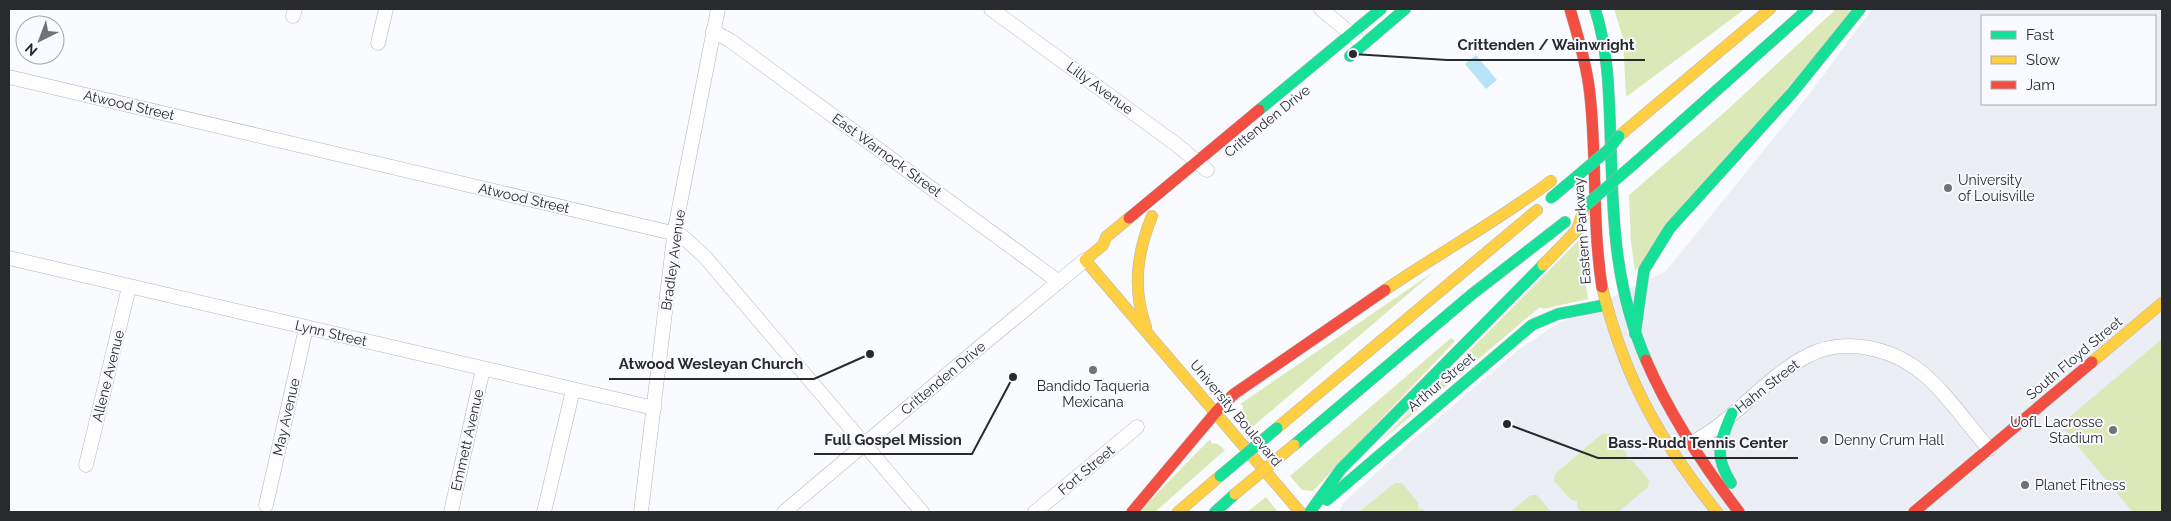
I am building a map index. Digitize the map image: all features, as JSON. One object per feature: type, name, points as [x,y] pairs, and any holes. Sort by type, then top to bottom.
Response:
[{"type":"main road","name":"Crittenden Drive","points":[[1086,260],[1103,245],[1106,237],[1205,168],[1313,65],[1352,35],[1381,9]]},
{"type":"main road","points":[[1338,65],[1405,9]]},
{"type":"main road","points":[[1557,9],[1581,47]]},
{"type":"main road","name":"Eastern Parkway","points":[[1570,9],[1581,47],[1590,95],[1596,250],[1605,305],[1613,333],[1634,387],[1647,414],[1677,460],[1716,512]]},
{"type":"main road","points":[[1594,9],[1605,41],[1608,68],[1616,256],[1624,302],[1635,334],[1663,394],[1691,444],[1739,512]]},
{"type":"main road","points":[[1178,512],[1440,289],[1608,150],[1619,136],[1770,9]]},
{"type":"main road","points":[[1215,512],[1471,295],[1585,206],[1652,149],[1808,9]]},
{"type":"main road","points":[[1635,334],[1644,270],[1662,239],[1753,138],[1860,9]]},
{"type":"main road","points":[[1579,157],[1600,139],[1619,136]]},
{"type":"main road","points":[[1132,512],[1216,412],[1234,394],[1432,257],[1518,206],[1554,178]]},
{"type":"main road","points":[[1312,512],[1341,469],[1578,230],[1585,206]]},
{"type":"main road","name":"Crittenden Drive","points":[[1103,245],[1113,246],[1155,214],[1139,249],[1137,264],[1139,310],[1148,333]]},
{"type":"main road","name":"University Boulevard","points":[[1086,260],[1300,512]]},
{"type":"main road","name":"South Floyd Street","points":[[1914,512],[2162,303]]},
{"type":"main road","name":"Arthur Street","points":[[1312,512],[1532,325],[1568,310],[1605,305]]},
{"type":"main road","points":[[1613,333],[1638,371],[1658,411],[1686,444],[1691,444]]},
{"type":"main road","points":[[1732,413],[1718,446],[1718,458],[1724,471],[1739,493],[1747,512]]},
{"type":"street","points":[[378,43],[386,9]]},
{"type":"street","name":"Bradley Avenue","points":[[641,512],[676,233],[718,9]]},
{"type":"street","name":"Lilly Avenue","points":[[992,9],[1205,168]]},
{"type":"street","points":[[1321,9],[1364,45]]},
{"type":"street","name":"East Warnock Street","points":[[713,31],[731,41],[1059,282]]},
{"type":"street","name":"Atwood Street","points":[[9,76],[681,235],[705,257],[922,512]]},
{"type":"street","name":"Lynn Street","points":[[9,258],[654,408]]},
{"type":"street","name":"Crittenden Drive","points":[[784,512],[1086,260]]},
{"type":"street","name":"Allene Avenue","points":[[86,464],[129,287]]},
{"type":"street","name":"May Avenue","points":[[266,505],[306,328]]},
{"type":"street","name":"Hahn Street","points":[[1691,444],[1781,372],[1806,356],[1820,350],[1836,347],[1868,348],[1898,356],[1923,373],[1989,449]]},
{"type":"street","name":"Emmett Avenue","points":[[451,512],[483,369]]},
{"type":"street","points":[[544,512],[573,390]]},
{"type":"street","name":"Fort Street","points":[[1035,512],[1137,427]]},
{"type":"shaded area","name":"University of Louisville","points":[[1872,9],[2162,9],[2162,512],[1339,512],[1343,503],[1409,443],[1517,351],[1555,325],[1666,271],[1811,92]]},
{"type":"green space","points":[[1614,9],[1745,9],[1626,97],[1623,38]]},
{"type":"green space","points":[[1836,9],[1854,9],[1635,271],[1631,243],[1629,195],[1726,111]]},
{"type":"green space","points":[[1579,240],[1588,299],[1543,309],[1540,307],[1380,442]]},
{"type":"green space","points":[[1435,271],[1250,429],[1247,426],[1242,413],[1243,406],[1240,404]]},
{"type":"green space","points":[[1451,338],[1455,341],[1313,491],[1302,490],[1290,476]]},
{"type":"green space","name":"UofL Lacrosse Stadium","points":[[2162,339],[2162,512],[2133,512],[2060,425]]},
{"type":"green space","points":[[1603,433],[1610,434],[1627,454],[1626,460],[1632,460],[1649,480],[1648,487],[1618,512],[1581,512],[1577,507],[1577,501],[1571,500],[1554,481],[1555,474]]},
{"type":"green space","points":[[1211,440],[1211,443],[1218,444],[1225,450],[1155,512],[1139,512],[1208,441]]},
{"type":"green space","points":[[1395,483],[1402,483],[1418,503],[1418,509],[1426,512],[1359,512]]},
{"type":"green space","points":[[1531,495],[1537,495],[1551,512],[1510,512]]},
{"type":"green space","points":[[1266,497],[1278,512],[1247,512]]},
{"type":"water","points":[[1476,55],[1497,80],[1486,89],[1465,64]]},
{"type":"traffic: fast","points":[[1259,110],[1381,9]]},
{"type":"traffic: fast","points":[[1350,56],[1405,9]]},
{"type":"traffic: fast","points":[[1595,9],[1604,44],[1608,80],[1613,206],[1618,258],[1628,309],[1646,360]]},
{"type":"traffic: fast","points":[[1635,163],[1808,9]]},
{"type":"traffic: fast","points":[[1635,334],[1644,270],[1670,228],[1792,93],[1860,9]]},
{"type":"traffic: fast","points":[[1551,198],[1608,150],[1619,136]]},
{"type":"traffic: fast","points":[[1585,206],[1635,163]]},
{"type":"traffic: fast","points":[[1294,445],[1471,295],[1565,222]]},
{"type":"traffic: fast","points":[[1310,512],[1341,469],[1543,265]]},
{"type":"traffic: fast","points":[[1327,500],[1532,325],[1558,314],[1605,305]]},
{"type":"traffic: fast","points":[[1731,483],[1722,464],[1720,448],[1732,413]]},
{"type":"traffic: fast","points":[[1220,476],[1277,428]]},
{"type":"traffic: fast","points":[[1215,512],[1235,494]]},
{"type":"traffic: slow","points":[[1619,136],[1770,9]]},
{"type":"traffic: slow","points":[[1385,290],[1510,210],[1551,181]]},
{"type":"traffic: slow","points":[[1543,265],[1577,230],[1585,206]]},
{"type":"traffic: slow","points":[[1277,428],[1537,210]]},
{"type":"traffic: slow","points":[[1146,327],[1139,299],[1138,271],[1143,244],[1152,216]]},
{"type":"traffic: slow","points":[[1129,218],[1106,237],[1103,245],[1085,260],[1300,512]]},
{"type":"traffic: slow","points":[[1602,287],[1621,350],[1646,406],[1678,459],[1717,512]]},
{"type":"traffic: slow","points":[[2092,362],[2162,303]]},
{"type":"traffic: slow","points":[[1235,494],[1294,445]]},
{"type":"traffic: slow","points":[[1178,512],[1220,476]]},
{"type":"traffic: jam","points":[[1570,9],[1589,84],[1597,239],[1602,287]]},
{"type":"traffic: jam","points":[[1129,218],[1259,110]]},
{"type":"traffic: jam","points":[[1132,512],[1216,412],[1234,394],[1385,290]]},
{"type":"traffic: jam","points":[[1646,360],[1676,420],[1739,512]]},
{"type":"traffic: jam","points":[[1914,512],[2092,362]]},
{"type":"place","name":"Crittenden / Wainwright","points":[[1353,54]]},
{"type":"place","name":"University of Louisville","points":[[1948,188]]},
{"type":"place","name":"Atwood Wesleyan Church","points":[[870,354]]},
{"type":"place","name":"Bandido Taqueria Mexicana","points":[[1093,370]]},
{"type":"place","name":"Full Gospel Mission","points":[[1013,377]]},
{"type":"place","name":"Bass-Rudd Tennis Center","points":[[1507,424]]},
{"type":"place","name":"UofL Lacrosse Stadium","points":[[2113,430]]},
{"type":"place","name":"Denny Crum Hall","points":[[1824,440]]},
{"type":"place","name":"Planet Fitness","points":[[2025,485]]}]
